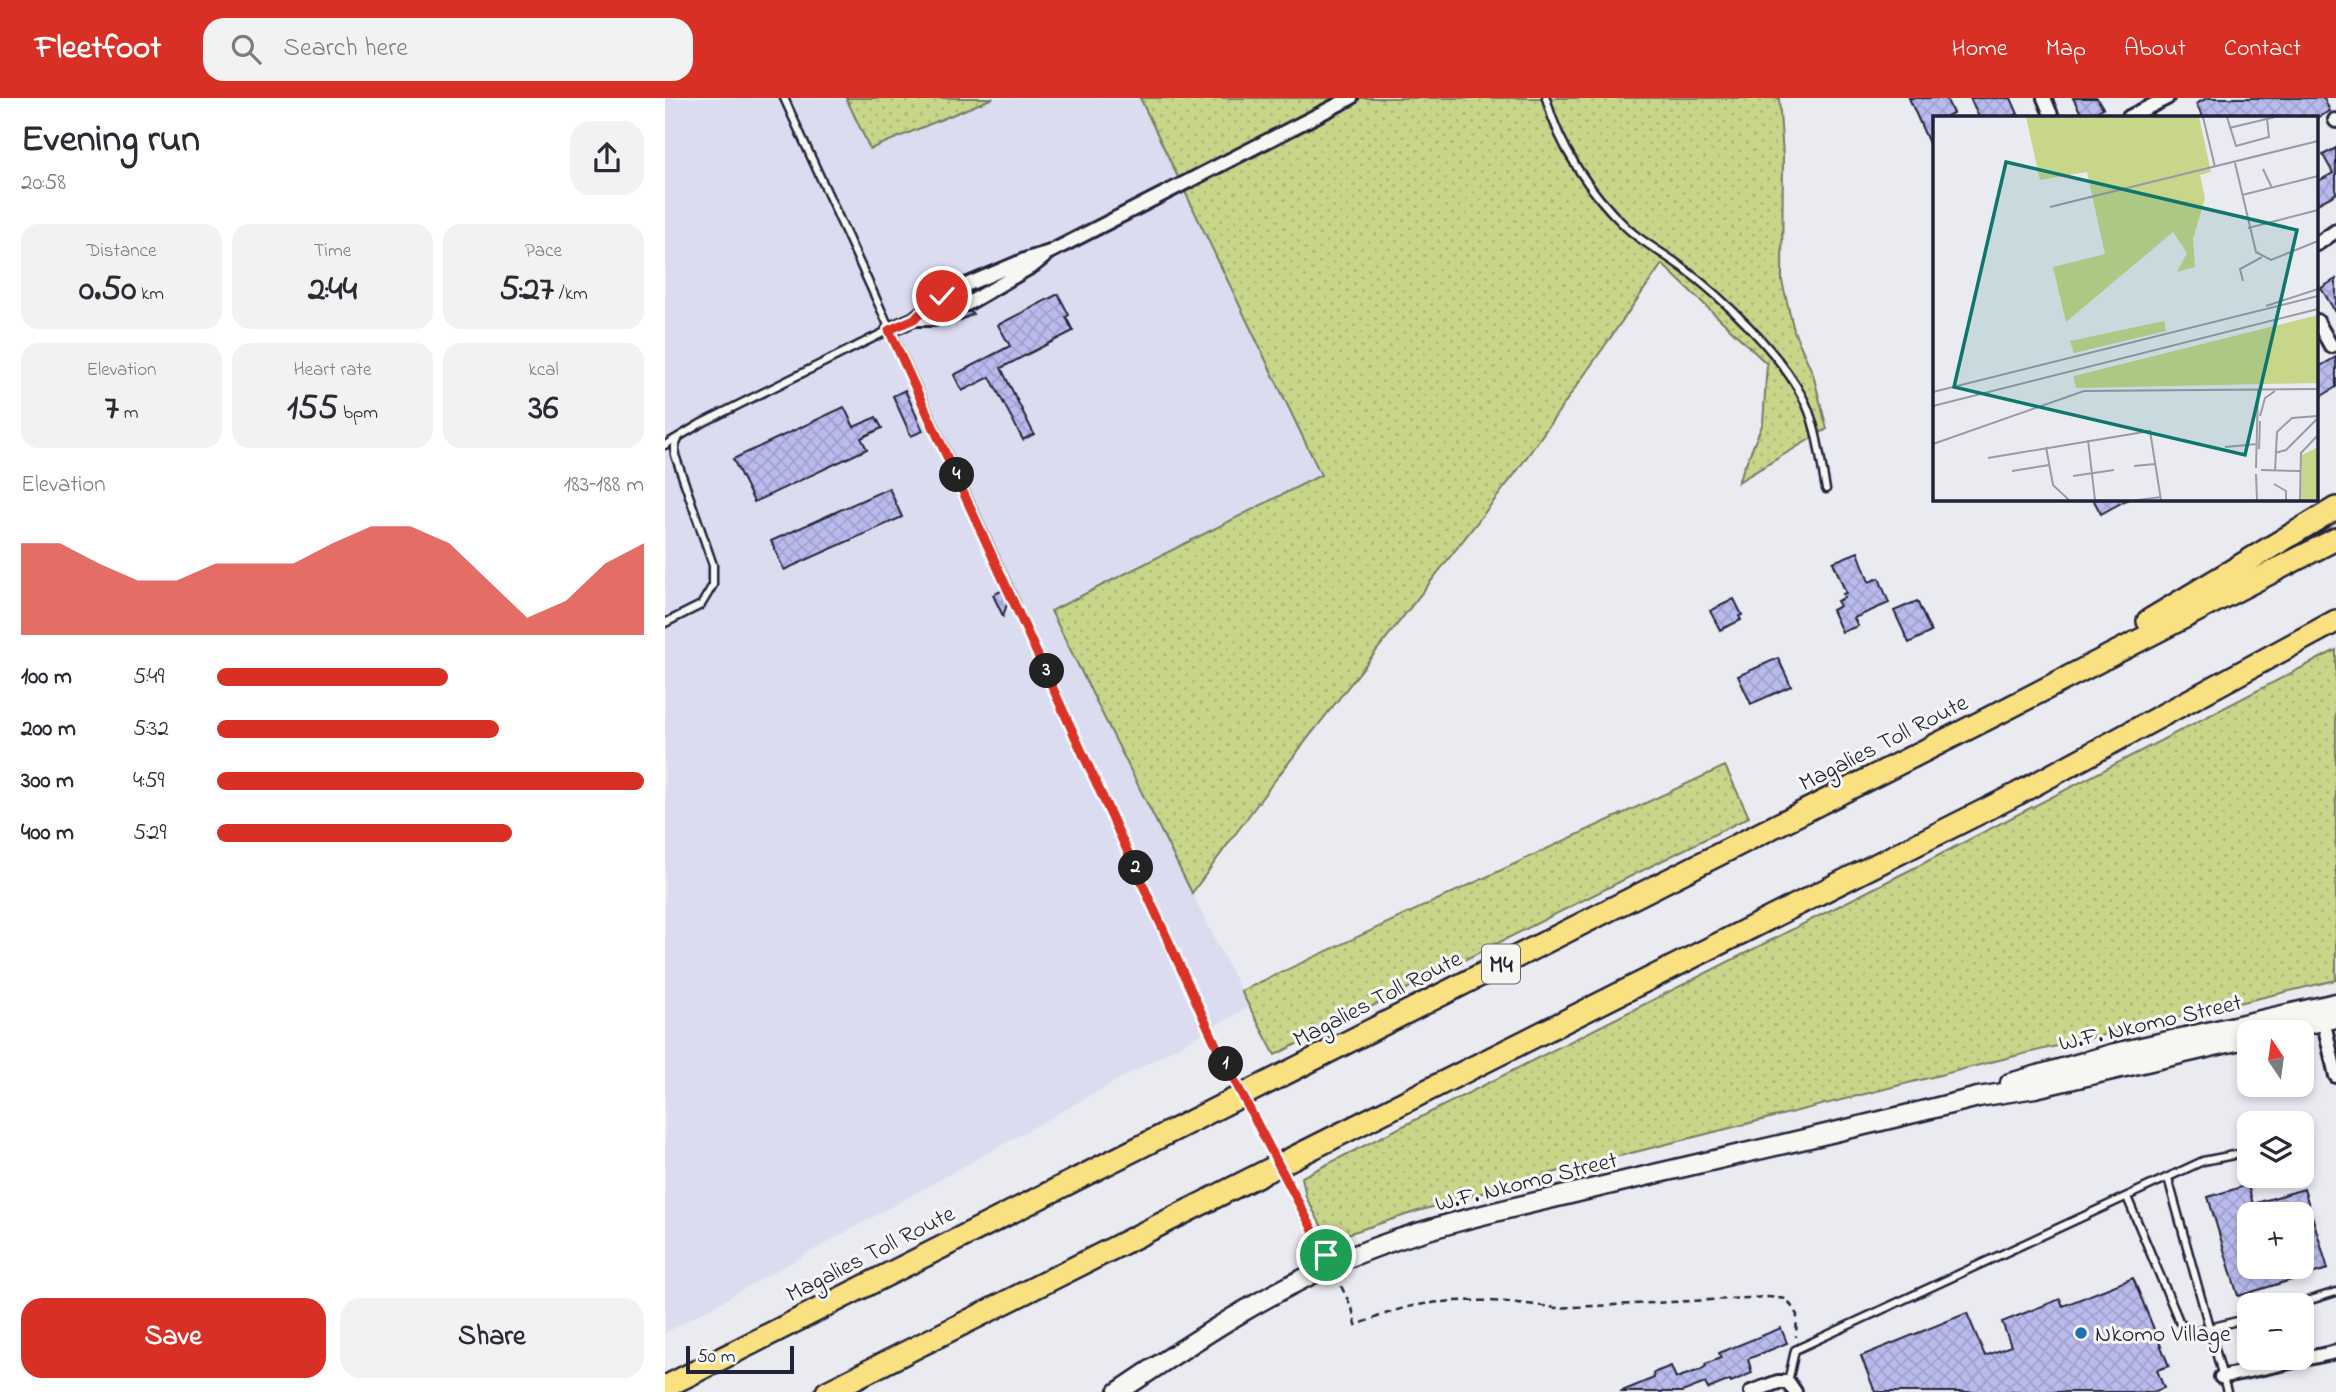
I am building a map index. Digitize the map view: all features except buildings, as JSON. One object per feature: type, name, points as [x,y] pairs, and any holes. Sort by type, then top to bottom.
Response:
[{"type":"highway","points":[[1985,720],[2336,508]]},
{"type":"highway","name":"Magalies Toll Route","points":[[665,1387],[2336,540]]},
{"type":"highway","points":[[2017,793],[2336,621]]},
{"type":"highway","points":[[827,1392],[2336,634]]},
{"type":"main road","name":"W.F. Nkomo Street","points":[[2308,1020],[2331,1012]]},
{"type":"main road","name":"W.F. Nkomo Street","points":[[1978,1097],[1995,1088],[2082,1062],[2331,1012]]},
{"type":"main road","name":"W.F. Nkomo Street","points":[[1118,1392],[1234,1316],[1302,1279],[1376,1247],[1527,1204],[1978,1097],[2035,1088],[2237,1041]]},
{"type":"street","points":[[967,304],[1050,253],[1351,98]]},
{"type":"street","points":[[2044,98],[2052,116]]},
{"type":"street","points":[[2130,116],[2150,102],[2167,98]]},
{"type":"street","points":[[2319,243],[2336,231]]},
{"type":"street","points":[[959,288],[1050,253]]},
{"type":"street","points":[[889,330],[914,319],[942,296]]},
{"type":"street","points":[[914,319],[934,319],[950,312]]},
{"type":"street","points":[[2319,325],[2331,346]]},
{"type":"street","points":[[2331,1012],[2336,1076]]},
{"type":"street","points":[[2221,1377],[2336,1352]]},
{"type":"street","points":[[1751,1392],[1778,1382],[1792,1387]]},
{"type":"lane","points":[[784,98],[1016,604]]},
{"type":"lane","points":[[1546,98],[1565,147],[1581,174],[1608,208],[1628,229],[1685,269],[1726,305],[1792,379],[1803,398],[1812,425],[1826,489]]},
{"type":"lane","points":[[665,442],[889,330]]},
{"type":"lane","points":[[665,442],[700,424]]},
{"type":"lane","points":[[665,623],[701,604],[713,585],[713,565],[675,455],[675,446],[680,436]]},
{"type":"lane","points":[[1792,1387],[1795,1350],[2203,1161],[2237,1154]]},
{"type":"lane","points":[[2168,1178],[2227,1392]]},
{"type":"lane","points":[[2127,1198],[2179,1321],[2190,1333],[2237,1321]]},
{"type":"lane","points":[[2314,1299],[2336,1292]]},
{"type":"path","points":[[1016,604],[1217,1047],[1311,1226],[1352,1308],[1356,1325],[1407,1307],[1447,1302],[1522,1303],[1555,1308],[1768,1297],[1787,1299],[1797,1315],[1795,1350]]},
{"type":"shaded area","points":[[665,98],[846,98],[870,149],[993,98],[1140,98],[1321,475],[1051,611],[1249,1007],[665,1333]]},
{"type":"green space","points":[[846,98],[993,98],[870,149]]},
{"type":"green space","points":[[1140,98],[1779,98],[1783,156],[1782,281],[1794,331],[1813,374],[1827,429],[1738,482],[1763,423],[1767,364],[1662,264],[1515,474],[1272,784],[1192,893],[1051,611],[1321,475]]},
{"type":"green space","points":[[2336,650],[2336,980],[2019,1055],[1552,1173],[1418,1211],[1329,1240],[1306,1197],[1302,1177],[1922,864]]},
{"type":"green space","points":[[1725,766],[1749,817],[1275,1055],[1241,991]]},
{"type":"place","name":"Nkomo Village","points":[[2081,1333]]},
{"type":"route","points":[[942,296],[914,319],[889,330],[1217,1047],[1326,1255]]}]
